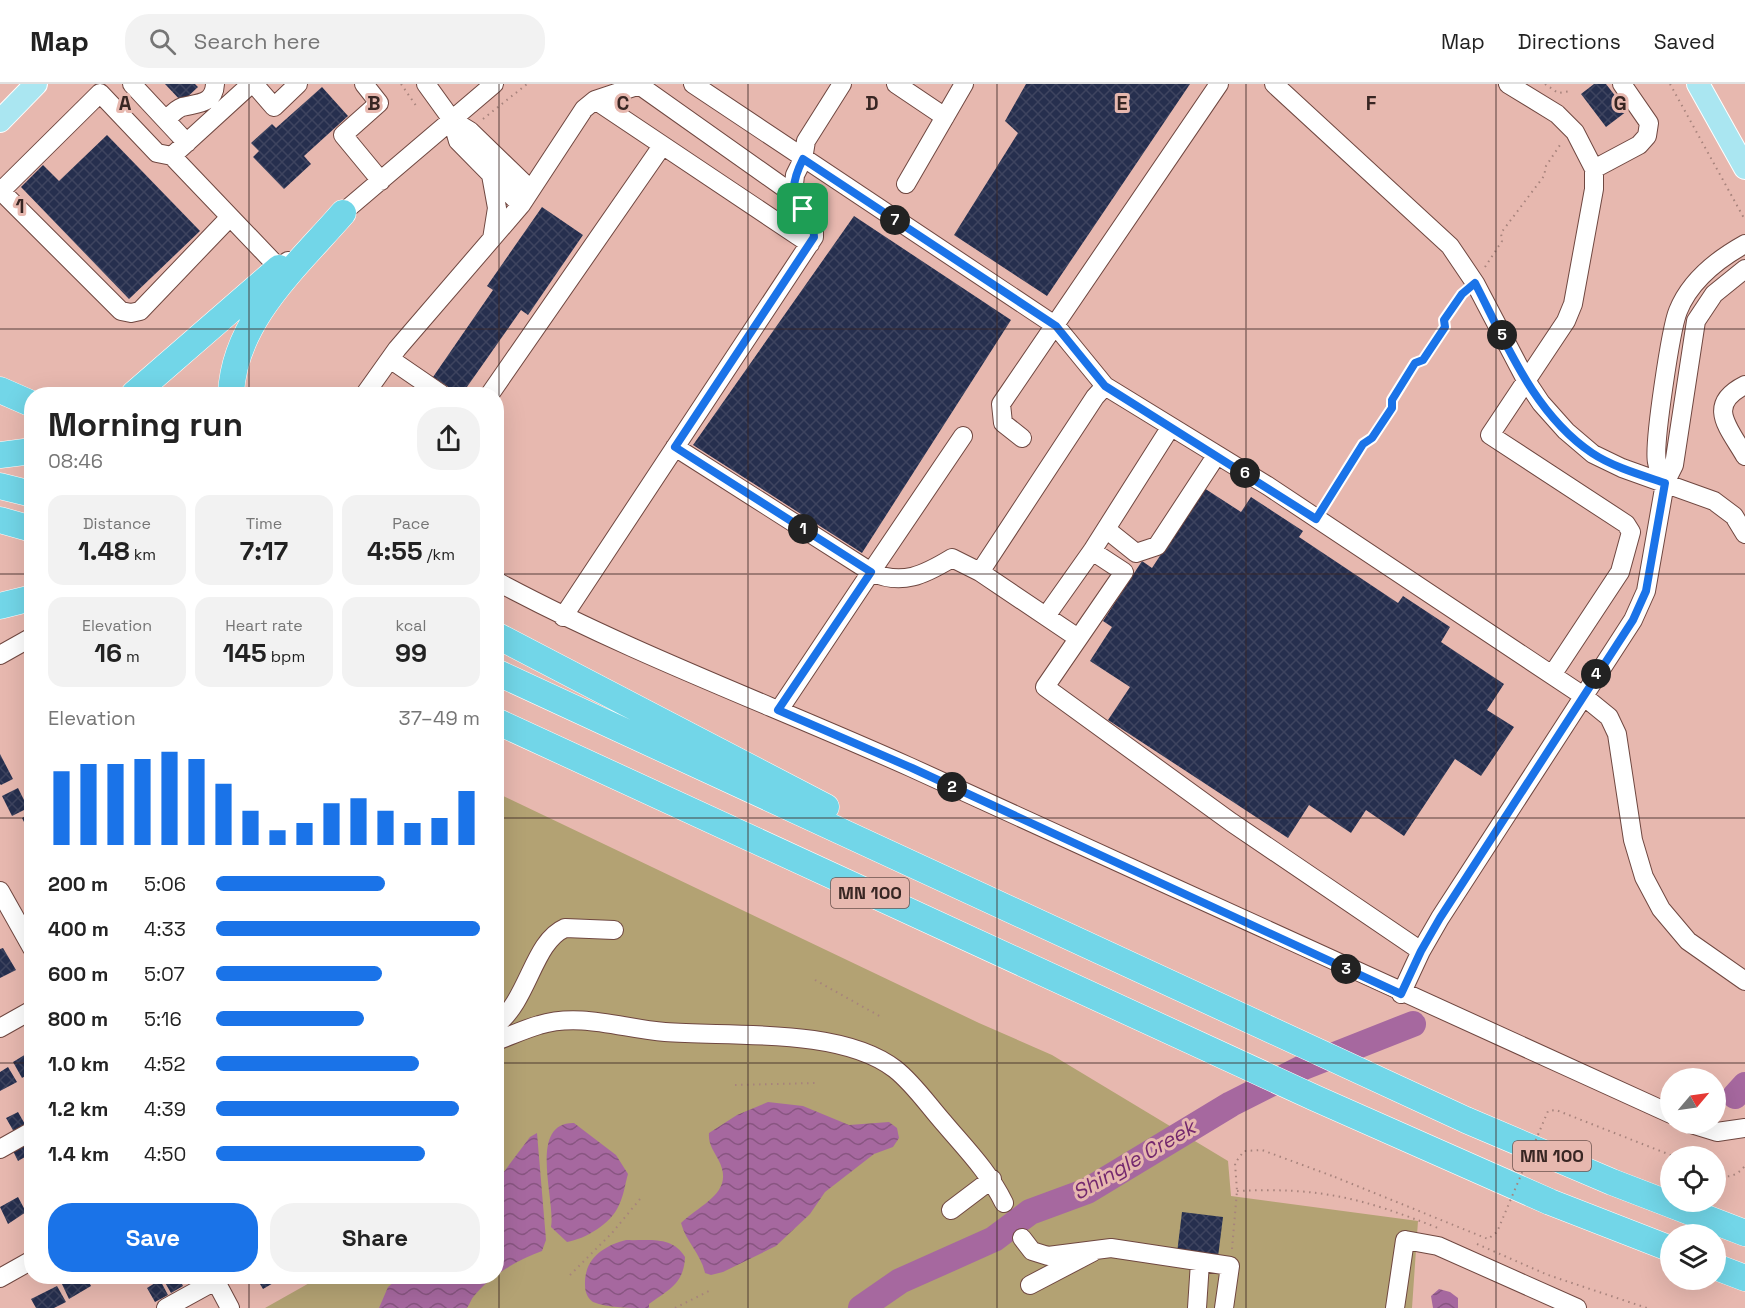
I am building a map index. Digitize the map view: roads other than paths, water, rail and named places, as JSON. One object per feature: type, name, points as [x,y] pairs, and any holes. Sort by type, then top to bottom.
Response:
[{"type":"highway","points":[[232,387],[234,367],[255,317],[343,213]]},
{"type":"highway","points":[[142,387],[279,268]]},
{"type":"highway","points":[[0,390],[24,400]]},
{"type":"highway","points":[[0,455],[24,452]]},
{"type":"highway","points":[[0,486],[24,492]]},
{"type":"highway","points":[[0,520],[24,528]]},
{"type":"highway","points":[[0,606],[24,600]]},
{"type":"highway","points":[[504,639],[870,830],[1059,933]]},
{"type":"highway","name":"MN 100","points":[[504,676],[1362,1072],[1612,1182],[1745,1233]]},
{"type":"highway","name":"MN 100","points":[[504,725],[1315,1098],[1550,1202],[1660,1245]]},
{"type":"highway","points":[[1612,1182],[1660,1197]]},
{"type":"highway","points":[[1713,1212],[1745,1221]]},
{"type":"highway","points":[[1726,1271],[1745,1278]]},
{"type":"main road","points":[[0,121],[36,84]]},
{"type":"main road","points":[[1698,84],[1745,168]]},
{"type":"street","points":[[132,84],[187,143]]},
{"type":"street","points":[[166,120],[179,108],[203,103],[214,90],[215,84]]},
{"type":"street","points":[[172,156],[246,86],[274,107],[298,84]]},
{"type":"street","points":[[364,84],[379,103],[343,135],[381,181]]},
{"type":"street","points":[[426,84],[452,120],[458,141],[490,174],[526,198]]},
{"type":"street","points":[[230,217],[140,311],[131,314],[121,311],[1,191],[103,88],[157,153],[172,156],[279,268],[494,84]]},
{"type":"street","points":[[693,84],[1056,326],[1105,386],[1316,519],[1582,695],[1609,717],[1617,734],[1633,840],[1644,877],[1661,909],[1688,940],[1745,981]]},
{"type":"street","points":[[793,194],[795,176],[803,159],[806,141],[842,84]]},
{"type":"street","points":[[896,84],[945,117]]},
{"type":"street","points":[[906,183],[964,84]]},
{"type":"street","points":[[1022,438],[1003,423],[1001,404],[1219,84]]},
{"type":"street","points":[[1274,84],[1450,246],[1475,283],[1527,382],[1541,403],[1566,431],[1593,454],[1714,501],[1734,516],[1744,532]]},
{"type":"street","points":[[1508,84],[1557,114],[1575,132],[1594,169],[1594,189],[1573,304],[1566,321],[1490,435],[1626,524],[1631,532],[1620,572],[1552,675]]},
{"type":"street","points":[[1594,169],[1639,145],[1647,136],[1649,123],[1622,84]]},
{"type":"street","points":[[370,387],[390,359],[526,198],[584,109],[595,100],[641,85],[793,194],[814,226],[814,237],[563,617]]},
{"type":"street","points":[[595,100],[810,244]]},
{"type":"street","points":[[452,120],[470,131],[526,198]]},
{"type":"street","points":[[495,387],[662,146]]},
{"type":"street","points":[[490,174],[497,208],[492,239]]},
{"type":"street","points":[[1665,483],[1656,460],[1671,332],[1678,310],[1706,272],[1724,256],[1745,244]]},
{"type":"street","points":[[1401,994],[1421,951],[1582,695],[1633,620],[1646,591],[1665,483],[1674,465],[1696,321],[1714,294],[1745,269]]},
{"type":"street","points":[[390,359],[431,387]]},
{"type":"street","points":[[1745,385],[1734,390],[1724,402],[1721,410],[1723,418],[1745,456]]},
{"type":"street","points":[[980,572],[1095,397],[1105,386]]},
{"type":"street","points":[[1046,616],[1092,551],[1170,428]]},
{"type":"street","points":[[778,710],[963,436]]},
{"type":"street","points":[[675,447],[871,572],[886,579],[905,580],[920,577],[952,558],[980,572],[1078,638]]},
{"type":"street","points":[[1106,529],[1136,553],[1157,546],[1216,456]]},
{"type":"street","points":[[1092,551],[1124,572],[1045,687],[1231,822],[1421,951]]},
{"type":"street","points":[[504,584],[563,617],[744,698],[778,710],[912,768],[1401,994],[1660,1109]]},
{"type":"street","points":[[0,655],[24,642]]},
{"type":"street","points":[[1,897],[24,935]]},
{"type":"street","points":[[504,1017],[516,1005],[543,948],[558,931],[565,928],[614,930]]},
{"type":"street","points":[[0,1028],[24,1014]]},
{"type":"street","points":[[504,1038],[539,1025],[580,1021],[664,1032],[759,1034],[843,1047],[878,1059],[896,1070],[992,1179],[1004,1203]]},
{"type":"street","points":[[1726,1131],[1745,1128]]},
{"type":"street","points":[[0,1149],[24,1136]]},
{"type":"street","points":[[951,1210],[992,1179]]},
{"type":"street","points":[[1022,1238],[1032,1251],[1048,1256],[1097,1249],[1141,1251],[1230,1266],[1230,1307]]},
{"type":"street","points":[[1395,1308],[1405,1240],[1437,1246],[1548,1303],[1578,1308]]},
{"type":"street","points":[[1030,1285],[1097,1249]]},
{"type":"street","points":[[1197,1308],[1200,1262]]},
{"type":"street","points":[[0,1278],[24,1264]]},
{"type":"street","points":[[166,1308],[206,1284]]},
{"type":"street","points":[[217,1284],[230,1308]]},
{"type":"water","points":[[768,1102],[803,1106],[849,1125],[889,1122],[897,1128],[899,1138],[893,1147],[874,1154],[825,1192],[810,1214],[776,1246],[723,1272],[711,1275],[705,1273],[681,1223],[714,1196],[723,1180],[722,1170],[710,1143],[709,1133],[737,1115]]},
{"type":"water","points":[[574,1123],[616,1155],[628,1174],[621,1201],[610,1218],[582,1238],[567,1242],[551,1227],[547,1149],[551,1135],[560,1126]]},
{"type":"water","points":[[537,1133],[546,1240],[542,1251],[504,1270],[504,1172],[530,1137]]},
{"type":"water","points":[[626,1240],[666,1242],[680,1250],[685,1257],[682,1274],[678,1280],[649,1304],[649,1308],[599,1304],[593,1302],[586,1292],[586,1276],[591,1261],[603,1250]]},
{"type":"water","points":[[392,1284],[486,1284],[474,1296],[467,1308],[379,1308]]},
{"type":"water","points":[[1439,1289],[1450,1292],[1458,1298],[1458,1308],[1433,1308],[1431,1296]]},
{"type":"waterway","name":"Shingle Creek","points":[[861,1308],[900,1281],[994,1239],[1030,1212],[1087,1191],[1231,1104],[1304,1067],[1413,1024]]},
{"type":"waterway","name":"Shingle Creek","points":[[1735,1096],[1745,1085]]}]
